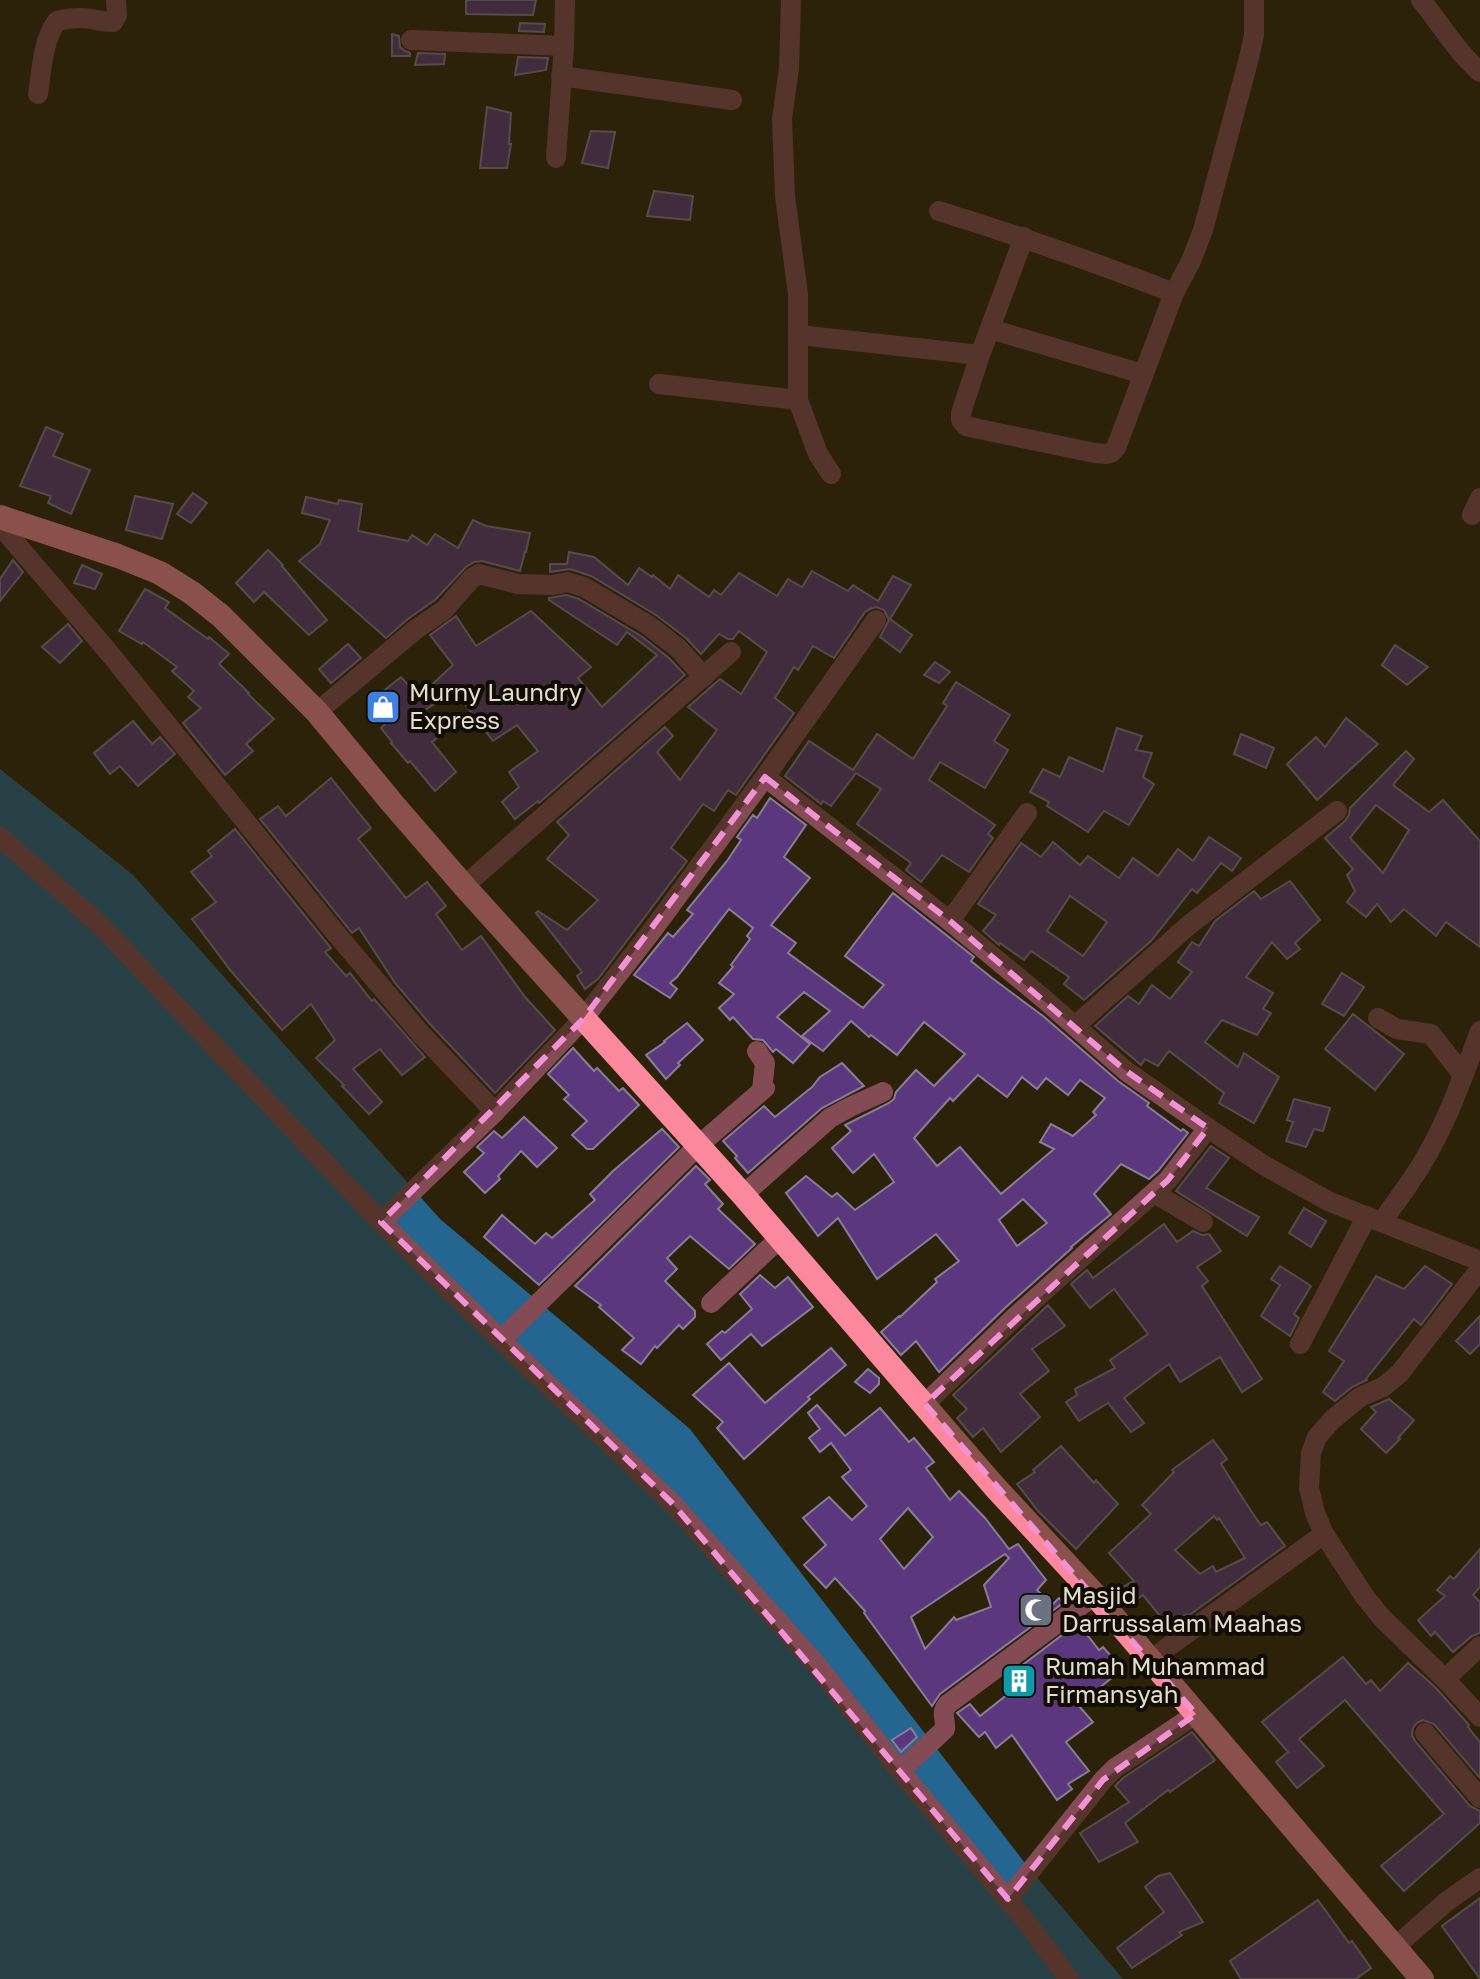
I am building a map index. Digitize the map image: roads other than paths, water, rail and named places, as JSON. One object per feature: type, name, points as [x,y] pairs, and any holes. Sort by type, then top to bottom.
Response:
[{"type":"highway","points":[[0,517],[160,573],[221,616],[317,712],[464,886],[699,1145],[994,1486],[1095,1595],[1422,1979]]},
{"type":"street","points":[[38,94],[49,31],[57,21],[73,17],[113,22],[117,15],[116,0]]},
{"type":"street","points":[[556,158],[565,0]]},
{"type":"street","points":[[791,0],[789,68],[782,134],[785,196],[798,294],[798,400],[818,454],[831,474]]},
{"type":"street","points":[[1024,237],[980,355],[961,420],[966,426],[1106,454],[1116,448],[1122,436],[1174,293],[1191,261],[1249,58],[1254,35],[1254,0]]},
{"type":"street","points":[[1421,0],[1447,36],[1480,72]]},
{"type":"street","points":[[411,40],[564,46]]},
{"type":"street","points":[[561,76],[732,100]]},
{"type":"street","points":[[939,211],[1024,237],[1174,293]]},
{"type":"street","points":[[990,329],[1143,374]]},
{"type":"street","points":[[799,335],[980,355]]},
{"type":"street","points":[[659,384],[798,400]]},
{"type":"street","points":[[0,525],[106,649],[343,942],[420,1033],[495,1112]]},
{"type":"street","points":[[317,712],[415,630],[444,610],[479,574],[518,584],[553,585],[567,582],[584,587],[648,625],[678,648],[704,677]]},
{"type":"street","points":[[381,1222],[495,1112],[583,1019],[765,777],[876,620]]},
{"type":"street","points":[[464,886],[731,652]]},
{"type":"street","points":[[765,777],[950,921],[1126,1071],[1208,1128],[1265,1166],[1330,1202],[1480,1261]]},
{"type":"street","points":[[1075,1026],[1189,925],[1337,811]]},
{"type":"street","points":[[950,921],[1027,813]]},
{"type":"street","points":[[0,837],[98,923],[381,1222],[673,1504],[816,1664],[900,1771],[1008,1899],[1069,1979]]},
{"type":"street","points":[[1378,1018],[1397,1029],[1431,1034],[1463,1075]]},
{"type":"street","points":[[1300,1344],[1375,1219],[1410,1183],[1434,1141],[1478,1041]]},
{"type":"street","points":[[501,1340],[699,1145],[764,1089],[765,1063],[757,1051]]},
{"type":"street","points":[[743,1195],[830,1118],[883,1092]]},
{"type":"street","points":[[925,1404],[1015,1317],[1168,1180],[1208,1128]]},
{"type":"street","points":[[1154,1193],[1203,1222]]},
{"type":"street","points":[[711,1303],[780,1238]]},
{"type":"street","points":[[1480,1269],[1400,1373],[1383,1387],[1360,1397],[1317,1437],[1311,1453],[1309,1488],[1324,1534],[1365,1597],[1480,1717]]},
{"type":"street","points":[[1150,1660],[1324,1534]]},
{"type":"street","points":[[900,1771],[945,1729],[942,1714],[948,1704],[1095,1595]]},
{"type":"street","points":[[1445,1679],[1480,1646]]},
{"type":"street","points":[[1008,1899],[1115,1768],[1196,1714]]},
{"type":"street","points":[[1425,1733],[1480,1798]]},
{"type":"street","points":[[1395,1947],[1446,1902],[1480,1878]]},
{"type":"water","points":[[0,769],[133,875],[440,1219],[690,1429],[1028,1867],[1123,1979],[0,1979]]},
{"type":"place","name":"Murny Laundry Express","points":[[383,707]]},
{"type":"place","name":"Masjid Darrussalam Maahas","points":[[1036,1610]]},
{"type":"place","name":"Rumah Muhammad Firmansyah","points":[[1019,1681]]}]
